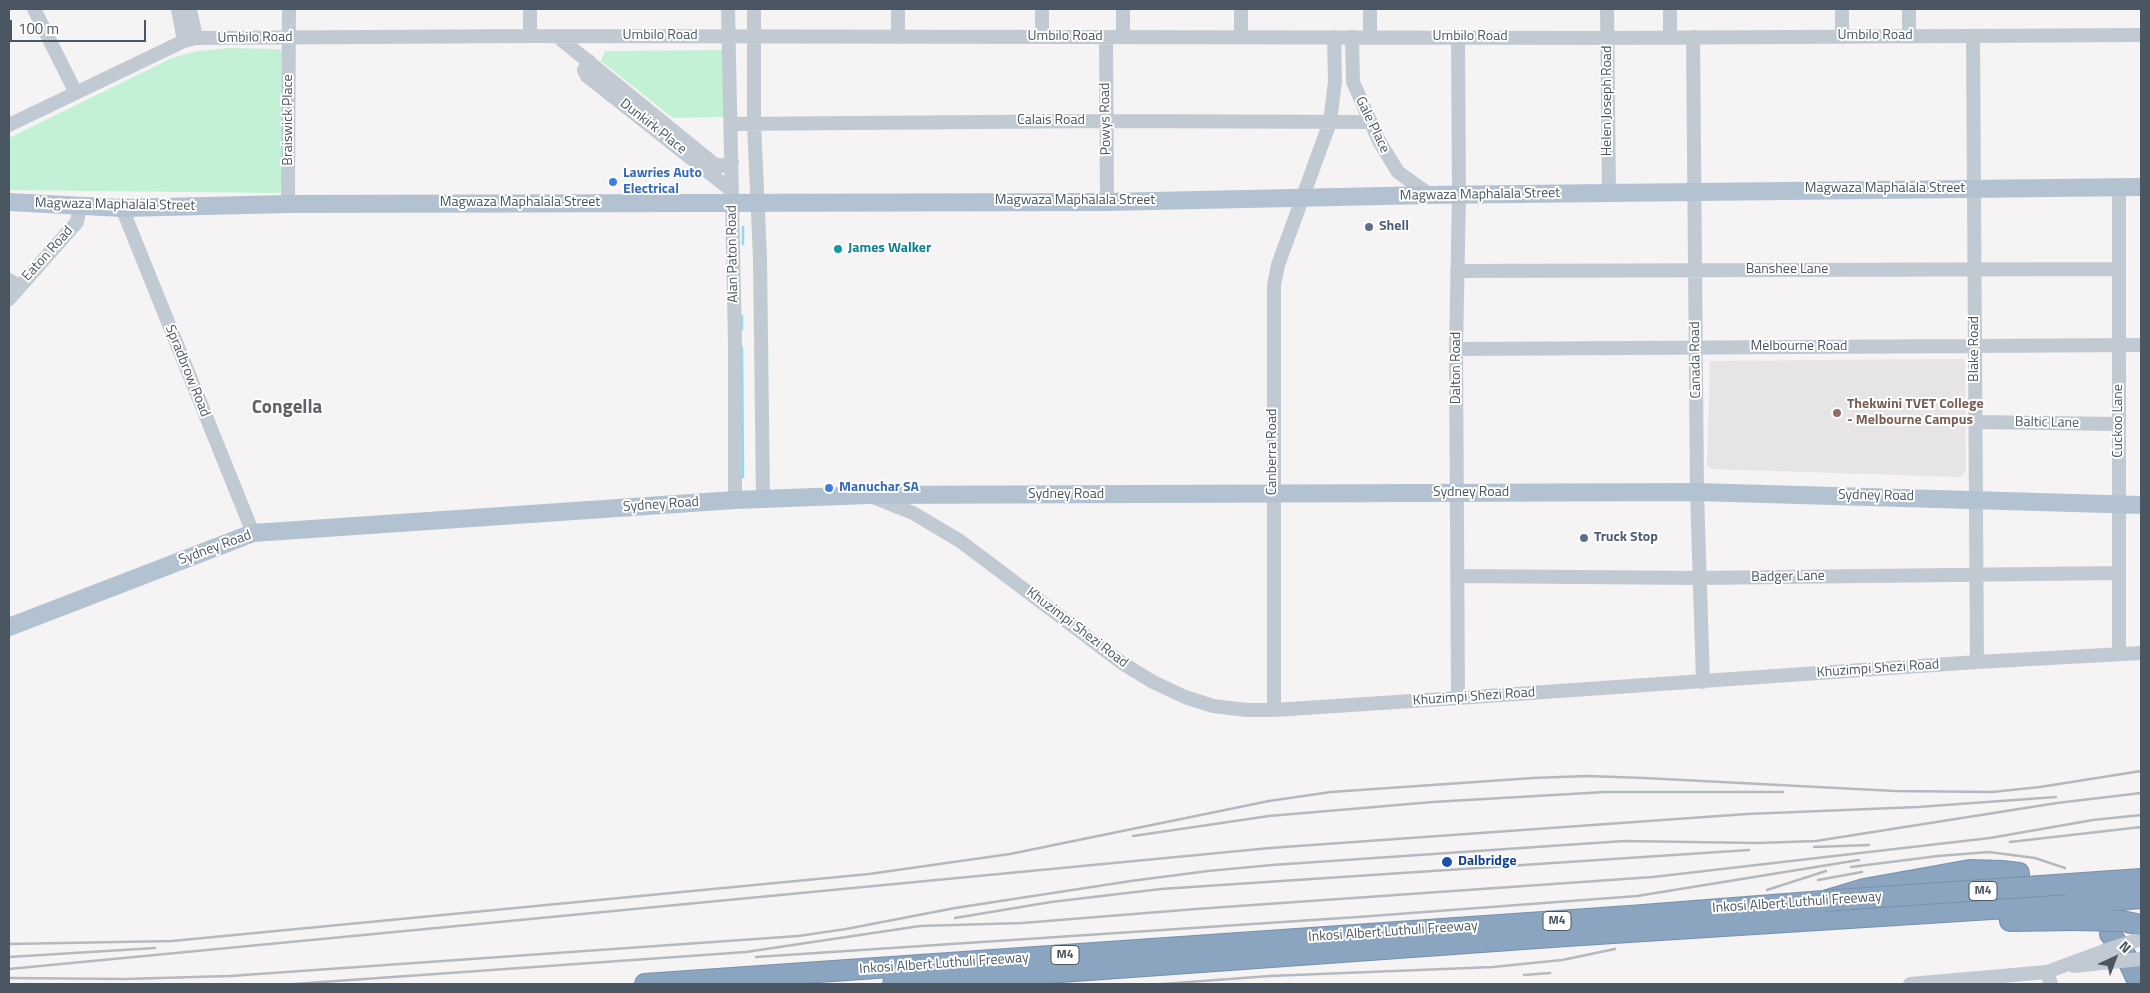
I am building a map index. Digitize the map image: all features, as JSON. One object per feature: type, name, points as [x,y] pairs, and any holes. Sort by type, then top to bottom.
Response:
[{"type":"highway","points":[[1824,901],[1864,889],[1970,870],[2019,873]]},
{"type":"highway","name":"Inkosi Albert Luthuli Freeway","points":[[645,984],[1630,916],[2137,877]]},
{"type":"highway","name":"Inkosi Albert Luthuli Freeway","points":[[893,984],[1566,936],[2141,898]]},
{"type":"highway","points":[[1792,922],[1894,924],[2100,919],[2141,925]]},
{"type":"highway","points":[[2108,949],[2124,952],[2139,984]]},
{"type":"main road","name":"Magwaza Maphalala Street","points":[[9,202],[122,208],[732,196],[758,203],[1107,202],[1430,194],[2141,187]]},
{"type":"main road","name":"Sydney Road","points":[[9,627],[253,533],[735,500],[868,495],[1697,492],[2141,505]]},
{"type":"street","points":[[34,9],[76,93]]},
{"type":"street","points":[[178,9],[190,39]]},
{"type":"street","points":[[190,9],[190,39]]},
{"type":"street","name":"Braiswick Place","points":[[288,204],[289,9]]},
{"type":"street","points":[[530,9],[530,36]]},
{"type":"street","name":"Alan Paton Road","points":[[728,9],[736,344],[735,500]]},
{"type":"street","name":"Alan Paton Road","points":[[754,9],[754,123],[758,203],[763,499]]},
{"type":"street","points":[[898,9],[898,37]]},
{"type":"street","points":[[1042,9],[1042,37]]},
{"type":"street","points":[[1123,9],[1123,37]]},
{"type":"street","points":[[1241,9],[1241,37]]},
{"type":"street","points":[[1370,9],[1370,37]]},
{"type":"street","name":"Helen Joseph Road","points":[[1607,9],[1609,193]]},
{"type":"street","points":[[1670,9],[1670,37]]},
{"type":"street","points":[[1842,9],[1842,36]]},
{"type":"street","points":[[1909,9],[1909,36]]},
{"type":"street","name":"Umbilo Road","points":[[9,125],[190,39],[530,36],[1608,38],[2141,35]]},
{"type":"street","name":"Blake Road","points":[[1973,36],[1977,662]]},
{"type":"street","name":"Dunkirk Place","points":[[558,37],[589,61],[584,70],[585,74],[658,124],[732,196]]},
{"type":"street","name":"Powys Road","points":[[1106,37],[1107,202]]},
{"type":"street","name":"Gale Place","points":[[1303,198],[1330,122],[1335,81],[1334,37]]},
{"type":"street","name":"Gale Place","points":[[1352,37],[1353,82],[1370,122],[1389,159],[1398,172],[1430,194]]},
{"type":"street","name":"Dalton Road","points":[[1458,37],[1459,195],[1456,350],[1458,698]]},
{"type":"street","name":"Canada Road","points":[[1693,37],[1696,191],[1694,270],[1697,492],[1703,682]]},
{"type":"street","name":"Calais Road","points":[[731,124],[1106,121],[1370,122]]},
{"type":"street","points":[[658,124],[714,164],[720,166],[732,162]]},
{"type":"street","name":"Cuckoo Lane","points":[[2119,187],[2119,654]]},
{"type":"street","name":"Canberra Road","points":[[1274,710],[1274,285],[1277,270],[1303,198]]},
{"type":"street","name":"Eaton Road","points":[[9,299],[14,283],[77,222],[80,206]]},
{"type":"street","name":"Spradbrow Road","points":[[122,208],[253,533]]},
{"type":"street","name":"Banshee Lane","points":[[1457,271],[2118,269]]},
{"type":"street","points":[[736,344],[760,344]]},
{"type":"street","name":"Melbourne Road","points":[[1456,350],[2141,345]]},
{"type":"street","name":"Baltic Lane","points":[[1976,422],[2119,424]]},
{"type":"street","name":"Khuzimpi Shezi Road","points":[[868,495],[913,513],[960,541],[1122,663],[1152,682],[1185,697],[1213,706],[1247,710],[1274,710],[1977,662],[2141,653]]},
{"type":"street","name":"Badger Lane","points":[[1457,576],[1699,578],[2119,573]]},
{"type":"street","points":[[1910,984],[2049,978],[2060,967],[2141,939]]},
{"type":"street","points":[[2108,949],[2141,959]]},
{"type":"shaded area","name":"Thekwini TVET College - Melbourne Campus","points":[[1965,359],[1966,471],[1960,477],[1712,469],[1707,466],[1710,361]]},
{"type":"green space","points":[[231,48],[278,49],[282,51],[282,188],[279,193],[9,190],[9,138],[172,58],[197,51]]},
{"type":"green space","points":[[724,50],[724,117],[673,118],[601,61],[605,51]]},
{"type":"waterway","points":[[743,227],[743,244]]},
{"type":"waterway","points":[[742,316],[742,329]]},
{"type":"waterway","points":[[742,348],[743,477]]},
{"type":"railway","points":[[9,944],[172,941],[869,874],[1010,854],[1269,801],[1331,792],[1587,776],[1895,791],[1992,792],[2040,787],[2141,771]]},
{"type":"railway","points":[[1133,836],[1269,816],[1433,802],[1605,792],[1783,792]]},
{"type":"railway","points":[[9,978],[125,979],[230,976],[798,936],[846,929],[955,908],[1208,871],[1624,841],[1758,843],[1816,841],[2057,803],[2141,793]]},
{"type":"railway","points":[[9,969],[1270,848],[1747,814],[1918,807],[2056,797]]},
{"type":"railway","points":[[294,984],[746,952],[920,926],[1022,923],[1653,877],[1990,838],[2093,820],[2141,815]]},
{"type":"railway","points":[[2010,842],[2141,827]]},
{"type":"railway","points":[[1814,847],[1869,845]]},
{"type":"railway","points":[[955,918],[1051,902],[1161,889],[1749,850]]},
{"type":"railway","points":[[1851,867],[1938,856],[1989,852],[2035,858],[2065,868]]},
{"type":"railway","points":[[756,957],[1358,917],[1637,896],[1859,860]]},
{"type":"railway","points":[[1767,890],[1826,871]]},
{"type":"railway","points":[[1818,880],[1862,872]]},
{"type":"railway","points":[[9,957],[155,948]]},
{"type":"railway","points":[[1162,984],[1270,976],[1493,967],[1562,960],[1615,949]]},
{"type":"railway","points":[[1524,975],[1550,973]]},
{"type":"place","name":"Lawries Auto Electrical","points":[[613,182]]},
{"type":"place","name":"Shell","points":[[1369,227]]},
{"type":"place","name":"James Walker","points":[[838,249]]},
{"type":"place","name":"Thekwini TVET College - Melbourne Campus","points":[[1837,413]]},
{"type":"place","name":"Manuchar SA","points":[[829,488]]},
{"type":"place","name":"Truck Stop","points":[[1584,538]]},
{"type":"place","name":"Dalbridge","points":[[1447,862]]},
{"type":"district","name":"Congella","points":[[287,408]]}]
